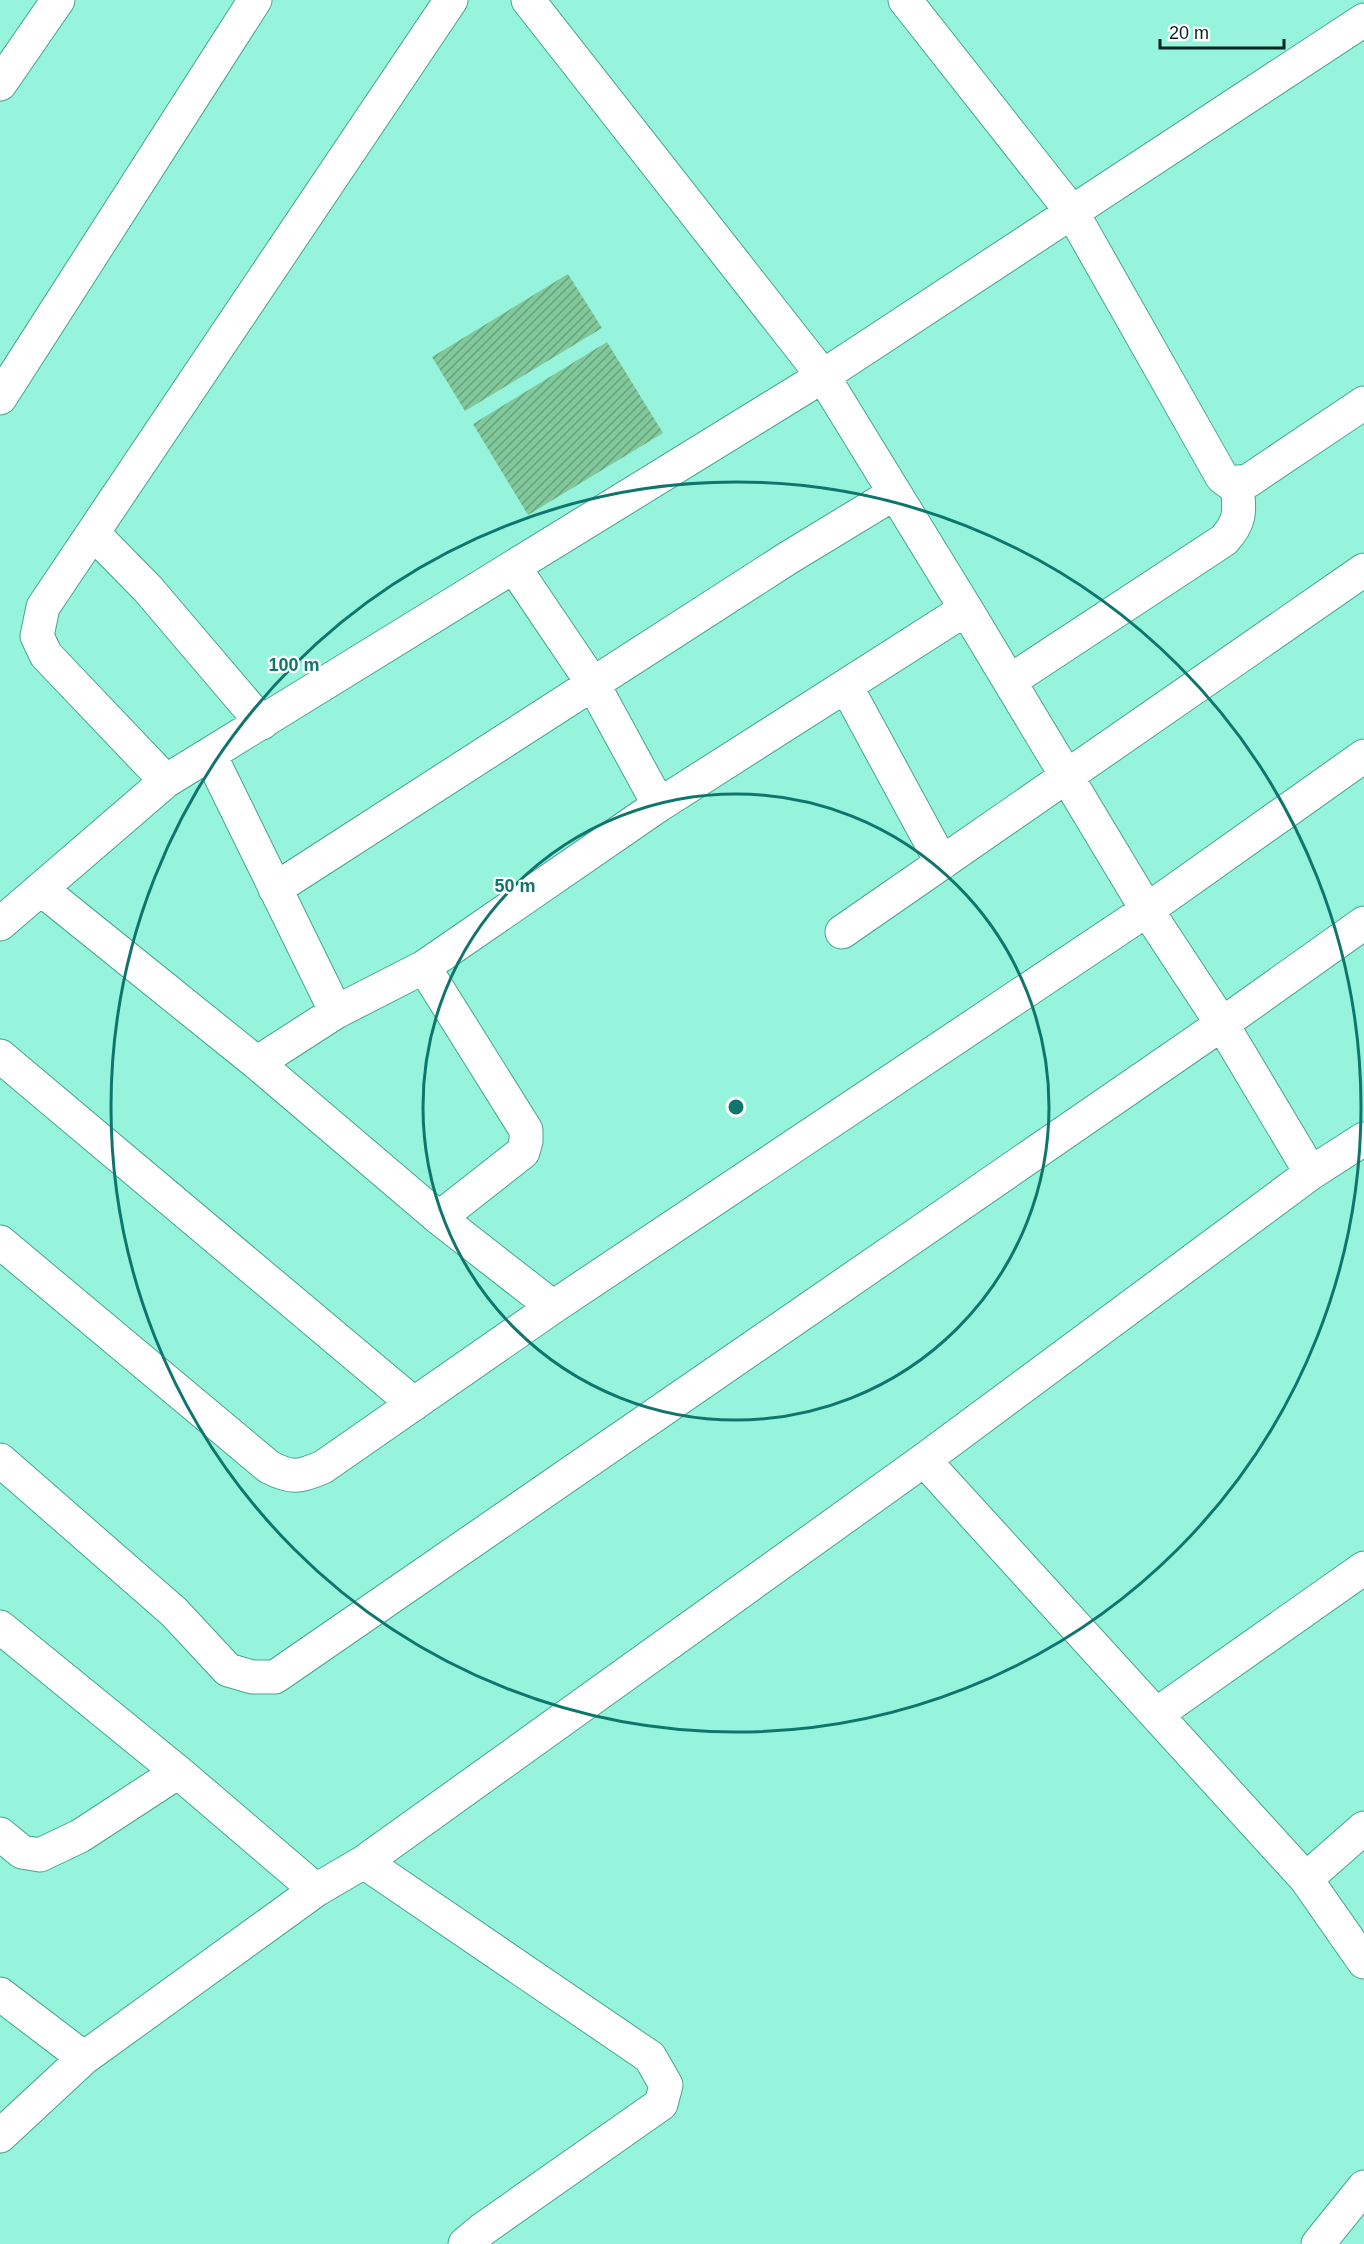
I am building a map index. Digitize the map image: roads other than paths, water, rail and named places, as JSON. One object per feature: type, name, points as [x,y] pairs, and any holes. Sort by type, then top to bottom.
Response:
[{"type":"street","points":[[0,84],[58,0]]},
{"type":"street","points":[[0,398],[255,0]]},
{"type":"street","points":[[166,780],[46,655],[37,636],[43,607],[451,0]]},
{"type":"street","points":[[528,0],[823,376],[1147,910],[1222,1024],[1311,1173]]},
{"type":"street","points":[[905,0],[1072,212],[1222,477],[1230,483],[1248,481],[1364,403]]},
{"type":"street","points":[[0,924],[166,780],[823,376],[1364,21]]},
{"type":"street","points":[[1010,681],[1224,540],[1236,527],[1240,516],[1237,483]]},
{"type":"street","points":[[275,889],[788,558],[895,493]]},
{"type":"street","points":[[93,533],[148,589],[262,723]]},
{"type":"street","points":[[514,567],[593,684],[659,806]]},
{"type":"street","points":[[842,932],[1364,570]]},
{"type":"street","points":[[256,1063],[336,1012],[424,967],[659,806],[966,609]]},
{"type":"street","points":[[846,686],[942,863]]},
{"type":"street","points":[[210,755],[336,1012]]},
{"type":"street","points":[[0,1242],[269,1467],[283,1475],[301,1476],[323,1467],[553,1308],[1147,910],[1364,756]]},
{"type":"street","points":[[41,889],[256,1063],[439,1218],[553,1308]]},
{"type":"street","points":[[0,1460],[174,1612],[228,1670],[252,1677],[275,1677],[1222,1024],[1364,923]]},
{"type":"street","points":[[424,967],[526,1130],[523,1152],[439,1218]]},
{"type":"street","points":[[0,1056],[414,1404]]},
{"type":"street","points":[[0,2136],[84,2058],[316,1890],[364,1862],[924,1460],[1311,1173],[1364,1139]]},
{"type":"street","points":[[924,1460],[1306,1879],[1364,1962]]},
{"type":"street","points":[[1157,1714],[1364,1568]]},
{"type":"street","points":[[0,1627],[178,1772],[316,1890]]},
{"type":"street","points":[[0,1834],[21,1852],[40,1855],[80,1836],[178,1772]]},
{"type":"street","points":[[1306,1879],[1364,1828]]},
{"type":"street","points":[[364,1862],[650,2057],[666,2085],[661,2104],[484,2239]]},
{"type":"street","points":[[0,1994],[84,2058]]},
{"type":"street","points":[[1318,2244],[1364,2187]]}]
